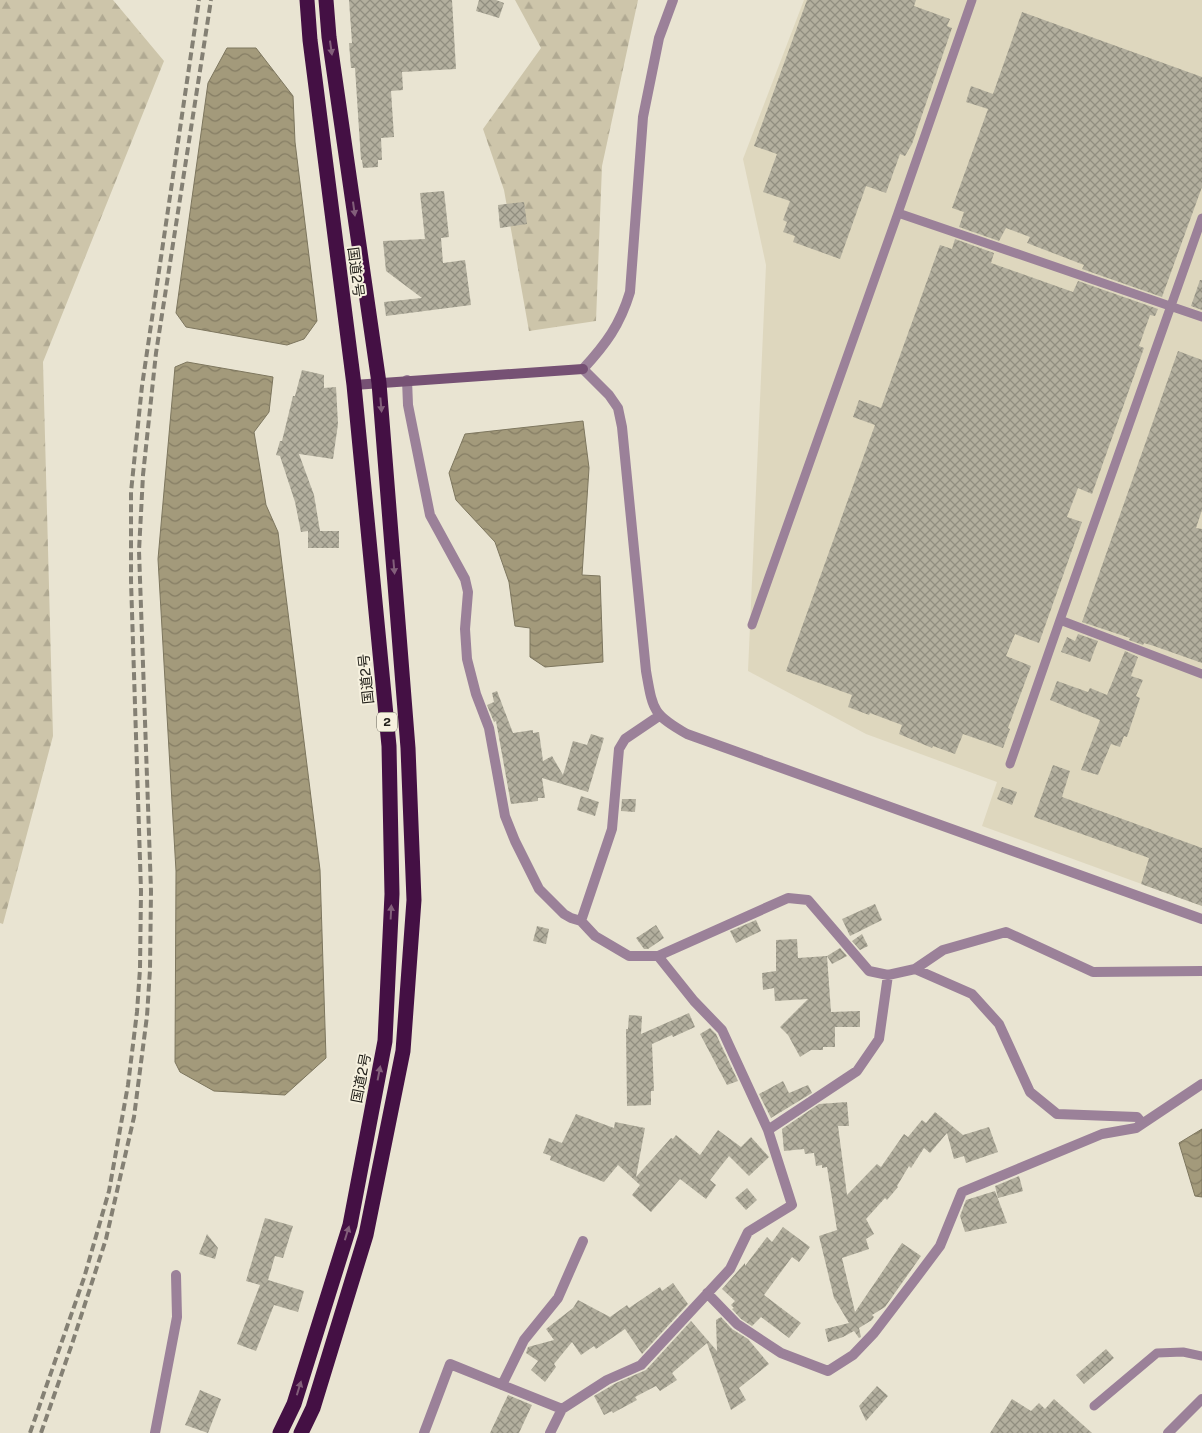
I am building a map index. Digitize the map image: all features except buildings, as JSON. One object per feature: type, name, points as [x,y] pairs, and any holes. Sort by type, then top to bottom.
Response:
[{"type":"highway","name":"国道2号","points":[[280,1433],[294,1404],[350,1224],[385,1041],[392,894],[389,746],[354,384],[310,40],[307,0]]},
{"type":"highway","name":"国道2号","points":[[301,1433],[313,1408],[366,1235],[404,1042],[414,900],[408,748],[379,383],[329,38],[326,0]]},
{"type":"street","points":[[354,384],[583,369],[607,341],[623,314],[630,292],[643,117],[659,38],[673,0]]},
{"type":"street","points":[[583,369],[608,394],[618,408],[622,427],[646,671],[652,704],[659,716],[669,724],[688,734],[1202,919]]},
{"type":"street","points":[[407,380],[408,405],[430,515],[465,579],[468,592],[465,629],[467,659],[476,694],[489,728],[505,816],[514,841],[539,889],[564,914],[581,921],[595,936],[629,956],[658,956],[788,898],[808,900],[869,972],[888,975],[915,969],[943,950],[1006,932],[1093,972],[1202,971]]},
{"type":"street","points":[[581,921],[612,829],[619,749],[625,739],[659,716]]},
{"type":"street","points":[[550,1433],[562,1409],[607,1380],[641,1365],[730,1269],[748,1232],[792,1206],[768,1130],[722,1030],[694,1001],[658,956]]},
{"type":"street","points":[[915,969],[972,994],[999,1024],[1030,1092],[1057,1114],[1137,1117],[1142,1123]]},
{"type":"street","points":[[768,1130],[857,1071],[879,1039],[888,975]]},
{"type":"street","points":[[707,1293],[737,1324],[781,1353],[828,1371],[853,1354],[874,1333],[940,1246],[962,1192],[1102,1134],[1136,1128],[1202,1084]]},
{"type":"street","points":[[502,1385],[524,1340],[558,1298],[582,1241]]},
{"type":"street","points":[[155,1433],[177,1317],[176,1275]]},
{"type":"street","points":[[424,1433],[450,1364],[562,1409]]},
{"type":"street","points":[[1168,1433],[1202,1399]]},
{"type":"lane","points":[[752,625],[972,0]]},
{"type":"lane","points":[[898,213],[1202,317]]},
{"type":"lane","points":[[1010,764],[1202,218]]},
{"type":"lane","points":[[1060,620],[1202,674]]},
{"type":"lane","points":[[1094,1406],[1157,1353],[1183,1352],[1202,1356]]},
{"type":"shaded area","points":[[804,0],[1202,0],[1202,906],[982,826],[997,782],[866,734],[748,671],[766,265],[743,159]]},
{"type":"green space","points":[[0,0],[113,0],[164,61],[43,362],[53,736],[3,924],[0,923]]},
{"type":"green space","points":[[515,0],[638,0],[602,166],[596,321],[529,331],[504,190],[483,129],[541,48]]},
{"type":"water","points":[[227,48],[256,48],[293,96],[295,142],[317,321],[304,339],[287,345],[186,327],[176,313],[208,83]]},
{"type":"water","points":[[187,362],[273,377],[269,412],[254,432],[266,505],[278,532],[320,870],[326,1058],[285,1095],[214,1091],[180,1072],[175,1062],[176,871],[158,559],[175,367]]},
{"type":"water","points":[[583,421],[589,468],[582,575],[600,576],[603,662],[545,667],[530,657],[530,628],[515,626],[509,582],[495,542],[456,500],[449,473],[465,434]]},
{"type":"water","points":[[1202,1129],[1202,1197],[1195,1196],[1179,1143]]},
{"type":"railway","points":[[30,1433],[84,1278],[109,1191],[128,1085],[137,1012],[140,969],[141,891],[131,581],[131,492],[142,386],[199,0]]},
{"type":"railway","points":[[41,1433],[106,1239],[134,1117],[147,1016],[150,970],[151,891],[139,551],[143,475],[156,353],[211,0]]}]
